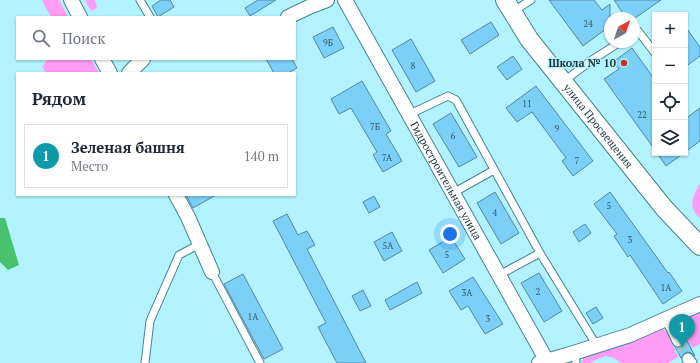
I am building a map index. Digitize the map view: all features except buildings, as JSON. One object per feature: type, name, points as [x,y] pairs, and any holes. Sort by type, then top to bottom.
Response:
[{"type":"street","points":[[71,0],[79,16]]},
{"type":"street","points":[[290,16],[327,0]]},
{"type":"street","name":"Гидростроительная улица","points":[[345,0],[499,275],[543,362]]},
{"type":"street","name":"улица Просвещения","points":[[508,6],[529,38],[664,208],[700,246]]},
{"type":"street","points":[[103,60],[111,72]]},
{"type":"street","points":[[130,72],[143,60]]},
{"type":"street","points":[[177,196],[188,217],[212,272]]},
{"type":"street","points":[[543,362],[575,358],[597,346],[630,335],[700,304]]},
{"type":"street","points":[[667,318],[678,341]]},
{"type":"lane","points":[[140,0],[149,16]]},
{"type":"lane","points":[[508,6],[532,0]]},
{"type":"lane","points":[[640,33],[652,49]]},
{"type":"lane","points":[[564,82],[592,60],[611,48]]},
{"type":"lane","points":[[410,114],[448,96],[456,100],[540,253],[597,346]]},
{"type":"lane","points":[[453,193],[494,170]]},
{"type":"lane","points":[[145,363],[150,321],[179,255],[200,244]]},
{"type":"lane","points":[[499,275],[540,253]]},
{"type":"lane","points":[[212,272],[260,363]]},
{"type":"shaded area","points":[[42,0],[59,0],[67,16],[50,16]]},
{"type":"shaded area","points":[[85,0],[95,0],[97,8],[91,11]]},
{"type":"shaded area","points":[[47,60],[92,60],[98,72],[45,72],[42,67]]},
{"type":"shaded area","points":[[700,184],[700,218],[692,206],[692,201]]},
{"type":"shaded area","points":[[0,218],[5,218],[19,265],[8,270],[0,262]]},
{"type":"shaded area","points":[[700,309],[700,344],[692,348],[685,336],[680,338],[676,325],[677,318]]},
{"type":"shaded area","points":[[660,327],[669,336],[678,357],[668,363],[621,363],[614,358],[606,356],[591,363],[581,363],[584,357]]},
{"type":"tunnel","points":[[678,341],[688,359]]},
{"type":"place","name":"Школа № 10","points":[[624,63]]},
{"type":"place","name":"Зеленая башня","points":[[682,347]]}]
